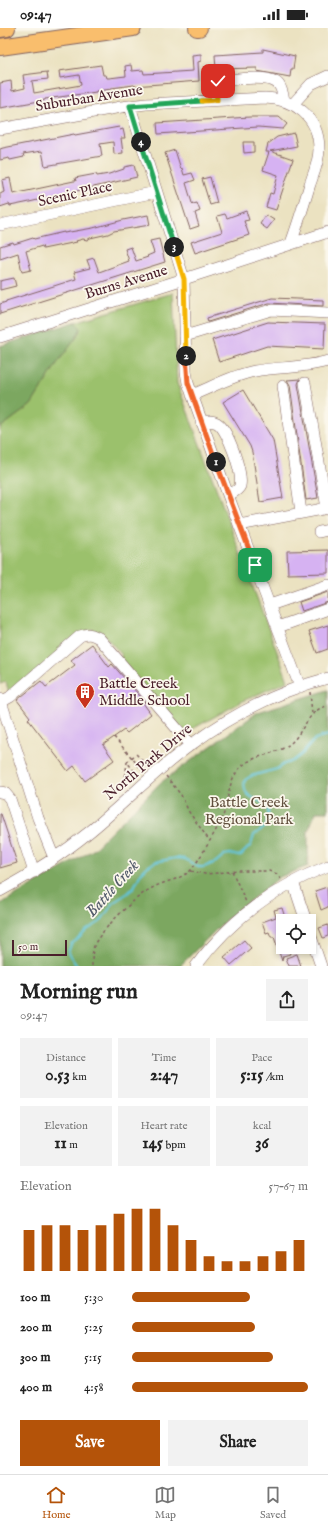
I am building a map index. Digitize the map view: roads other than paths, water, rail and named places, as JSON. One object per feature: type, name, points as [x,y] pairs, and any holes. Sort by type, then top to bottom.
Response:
[{"type":"highway","points":[[0,29],[7,28]]},
{"type":"highway","points":[[0,47],[133,28]]},
{"type":"street","points":[[288,102],[311,84],[328,76]]},
{"type":"street","points":[[217,100],[216,83],[218,81],[266,79],[276,82],[280,86],[288,102],[306,114],[311,120],[318,138],[319,148],[317,163],[292,243]]},
{"type":"street","name":"Suburban Avenue","points":[[0,128],[130,106],[265,98],[288,102]]},
{"type":"street","points":[[130,106],[184,279],[186,372],[192,396],[278,627],[305,689]]},
{"type":"street","name":"Scenic Place","points":[[0,225],[156,192]]},
{"type":"street","name":"Burns Avenue","points":[[0,336],[184,279],[328,232]]},
{"type":"street","points":[[185,336],[271,310],[328,313]]},
{"type":"street","points":[[192,396],[224,381],[254,371],[316,365],[328,361]]},
{"type":"street","points":[[239,525],[328,508],[305,383]]},
{"type":"street","points":[[283,386],[301,512]]},
{"type":"street","points":[[202,422],[211,421],[221,426],[235,453],[238,462],[240,485],[237,490],[228,495]]},
{"type":"street","points":[[270,605],[328,584]]},
{"type":"street","points":[[278,627],[328,609]]},
{"type":"street","points":[[54,858],[38,818],[1,700],[10,697],[80,636],[92,634],[99,638],[191,745]]},
{"type":"street","name":"North Park Drive","points":[[0,891],[34,872],[89,832],[158,771],[221,724],[243,711],[273,697],[305,689],[328,678]]},
{"type":"street","points":[[0,792],[5,793],[10,799],[34,872]]},
{"type":"street","points":[[196,966],[206,961],[225,931],[251,908],[275,892],[287,881],[328,866]]},
{"type":"street","points":[[287,881],[303,914]]},
{"type":"street","points":[[316,951],[321,966]]},
{"type":"waterway","name":"Battle Creek","points":[[77,966],[68,953],[71,944],[87,930],[100,922],[114,902],[134,887],[141,873],[147,867],[155,862],[176,858],[185,859],[198,867],[204,867],[216,862],[224,855],[241,855],[251,845],[254,835],[266,826],[268,814],[266,806],[246,792],[244,787],[245,780],[251,776],[277,769],[284,764],[293,761],[302,754],[315,739],[328,735]]},
{"type":"place","name":"Battle Creek Middle School","points":[[85,709]]},
{"type":"park label","name":"Battle Creek Regional Park","points":[[249,810]]}]
